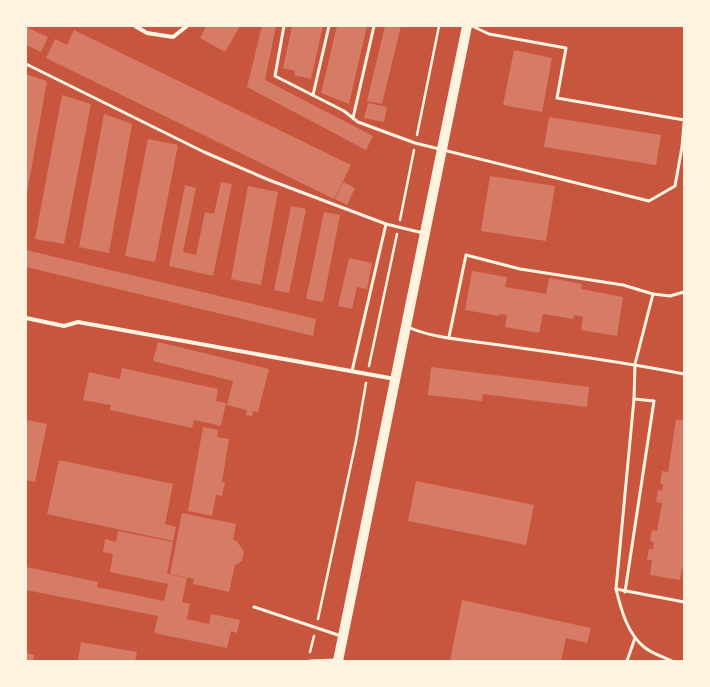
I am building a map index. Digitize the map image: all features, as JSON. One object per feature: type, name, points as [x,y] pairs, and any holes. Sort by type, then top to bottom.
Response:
[{"type":"main road","points":[[338,660],[467,26]]},
{"type":"street","points":[[136,26],[147,33],[173,37],[187,26]]},
{"type":"street","points":[[26,318],[64,326],[78,322],[395,379]]},
{"type":"lane","points":[[284,26],[275,76],[344,111],[358,122],[415,143],[442,151],[649,201],[675,186],[682,147],[684,123]]},
{"type":"lane","points":[[313,95],[329,26]]},
{"type":"lane","points":[[353,118],[374,26]]},
{"type":"lane","points":[[472,26],[489,34],[566,48],[557,98],[684,120]]},
{"type":"lane","points":[[26,64],[204,152],[269,180],[386,224],[424,234]]},
{"type":"lane","points":[[352,371],[386,224]]},
{"type":"lane","points":[[449,337],[466,255],[520,269],[623,285],[653,294],[670,296],[684,292]]},
{"type":"lane","points":[[653,294],[635,364],[634,400],[616,589],[623,613],[635,638],[644,648],[672,661]]},
{"type":"lane","points":[[406,326],[415,330],[449,337],[635,364],[684,374]]},
{"type":"lane","points":[[625,592],[654,401],[634,400]]},
{"type":"lane","points":[[616,589],[625,592],[684,602]]},
{"type":"lane","points":[[254,608],[343,636]]},
{"type":"lane","points":[[628,661],[635,638]]},
{"type":"lane","points":[[310,661],[338,660]]},
{"type":"path","points":[[310,654],[338,531],[367,374],[399,228],[439,26]]},
{"type":"building","points":[[206,26],[240,26],[225,52],[200,38]]},
{"type":"building","points":[[262,26],[276,26],[265,80],[373,136],[366,150],[247,87]]},
{"type":"building","points":[[292,26],[323,26],[311,79],[294,75],[295,71],[283,68]]},
{"type":"building","points":[[337,26],[367,26],[349,104],[321,93]]},
{"type":"building","points":[[385,26],[401,26],[382,104],[367,101]]},
{"type":"building","points":[[26,27],[48,37],[41,52],[26,45]]},
{"type":"building","points":[[74,30],[351,165],[334,199],[46,58],[55,39],[67,45]]},
{"type":"building","points":[[514,50],[552,58],[542,112],[503,105]]},
{"type":"building","points":[[26,74],[47,81],[27,193],[26,193]]},
{"type":"building","points":[[62,95],[91,104],[64,244],[35,239]]},
{"type":"building","points":[[368,103],[387,107],[384,122],[364,118]]},
{"type":"building","points":[[104,114],[132,124],[109,253],[79,247]]},
{"type":"building","points":[[549,117],[661,135],[656,165],[544,147]]},
{"type":"building","points":[[148,139],[178,145],[155,262],[125,256]]},
{"type":"building","points":[[490,176],[555,186],[546,241],[481,231]]},
{"type":"building","points":[[221,182],[232,184],[213,276],[169,266],[185,185],[196,188],[183,252],[196,255],[205,212],[214,214]]},
{"type":"building","points":[[343,182],[355,188],[347,205],[335,199]]},
{"type":"building","points":[[248,186],[278,192],[261,285],[231,279]]},
{"type":"building","points":[[291,206],[306,209],[289,293],[274,290]]},
{"type":"building","points":[[324,212],[340,215],[323,302],[306,299]]},
{"type":"building","points":[[26,250],[316,319],[313,336],[26,267]]},
{"type":"building","points":[[349,258],[372,263],[367,289],[357,287],[352,309],[338,306]]},
{"type":"building","points":[[472,271],[507,277],[505,287],[546,294],[549,278],[582,284],[581,289],[623,297],[617,336],[581,330],[583,317],[574,315],[573,319],[543,314],[539,333],[505,327],[507,315],[499,314],[499,316],[465,310]]},
{"type":"building","points":[[158,342],[269,369],[258,412],[253,411],[252,416],[246,415],[247,410],[227,405],[233,381],[153,361]]},
{"type":"building","points":[[431,367],[589,387],[587,407],[483,394],[482,401],[428,395]]},
{"type":"building","points":[[122,368],[218,389],[216,401],[226,403],[221,426],[194,420],[192,428],[110,410],[111,405],[83,400],[89,372],[120,379]]},
{"type":"building","points":[[676,419],[684,421],[684,568],[682,568],[680,580],[650,575],[652,560],[647,560],[649,549],[653,549],[654,542],[650,541],[652,530],[657,531],[662,503],[656,502],[658,490],[662,491],[663,484],[660,484],[662,471],[668,472]]},
{"type":"building","points":[[28,420],[47,424],[35,482],[26,480],[26,429]]},
{"type":"building","points":[[203,427],[218,430],[217,437],[229,439],[222,482],[225,482],[222,496],[216,495],[212,516],[188,511]]},
{"type":"building","points":[[59,460],[173,484],[165,524],[176,527],[173,541],[47,514]]},
{"type":"building","points":[[416,481],[534,505],[526,545],[408,521]]},
{"type":"building","points":[[182,513],[236,524],[233,540],[237,541],[244,552],[242,561],[235,565],[229,592],[193,584],[194,579],[170,574]]},
{"type":"building","points":[[118,531],[173,542],[167,574],[187,578],[182,602],[190,604],[187,619],[209,624],[211,614],[240,620],[237,633],[231,631],[227,648],[154,633],[158,616],[26,590],[26,567],[98,582],[97,587],[164,601],[168,584],[110,572],[113,554],[103,552],[105,539],[116,542]]},
{"type":"building","points":[[462,600],[591,628],[587,643],[566,638],[561,661],[450,661]]},
{"type":"building","points":[[81,642],[137,652],[135,661],[78,661]]},
{"type":"building","points":[[26,653],[34,655],[33,661],[26,661]]}]
